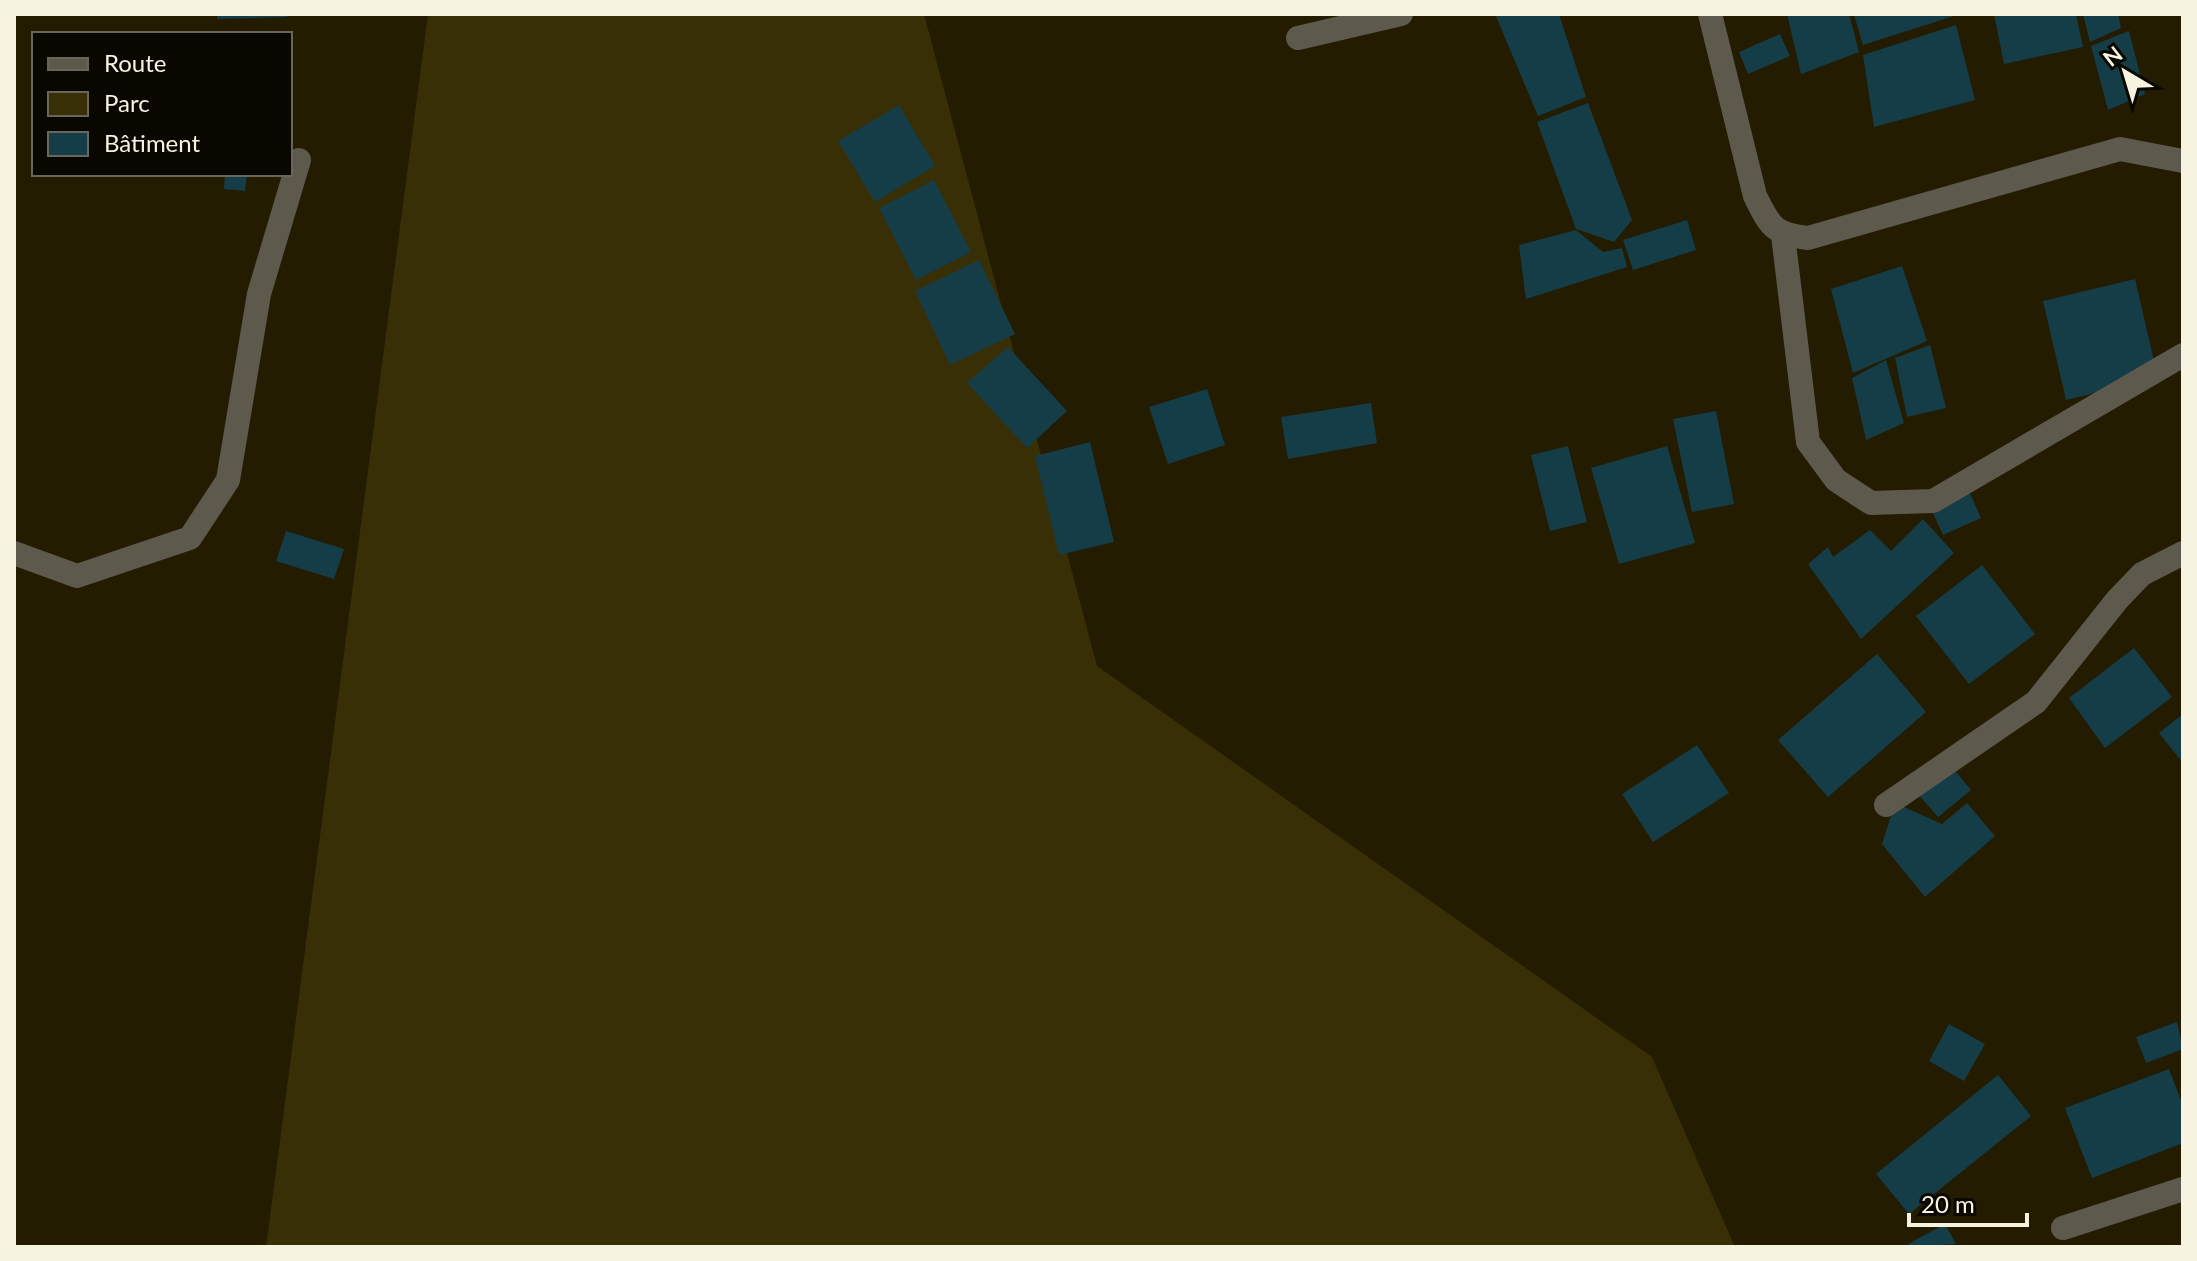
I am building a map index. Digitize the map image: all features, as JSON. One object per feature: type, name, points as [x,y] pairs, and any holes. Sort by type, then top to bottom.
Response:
[{"type":"street","points":[[1298,38],[1401,14]]},
{"type":"street","points":[[1710,14],[1755,196],[1768,221],[1783,235],[1808,238],[2120,149],[2183,161]]},
{"type":"street","points":[[14,553],[77,576],[190,538],[228,480],[259,294],[299,160]]},
{"type":"street","points":[[1783,235],[1808,442],[1836,480],[1871,503],[1933,501],[2183,355]]},
{"type":"street","points":[[1886,805],[2036,702],[2142,574],[2183,553]]},
{"type":"street","points":[[2063,1228],[2183,1189]]},
{"type":"green space","points":[[428,14],[924,14],[1097,666],[1652,1057],[1735,1247],[266,1247]]},
{"type":"building","points":[[217,14],[287,14],[287,17],[217,19]]},
{"type":"building","points":[[1495,14],[1559,14],[1586,97],[1538,116]]},
{"type":"building","points":[[1787,14],[1849,14],[1859,52],[1801,74]]},
{"type":"building","points":[[1994,14],[2076,14],[2083,47],[2004,64]]},
{"type":"building","points":[[2083,14],[2118,14],[2121,28],[2090,42]]},
{"type":"building","points":[[1854,15],[1957,15],[1863,45]]},
{"type":"building","points":[[1956,25],[1975,100],[1874,127],[1863,55]]},
{"type":"building","points":[[2129,31],[2145,94],[2108,110],[2091,46]]},
{"type":"building","points":[[1780,34],[1790,56],[1748,74],[1739,52]]},
{"type":"building","points":[[1588,103],[1632,220],[1614,242],[1576,229],[1537,122]]},
{"type":"building","points":[[899,105],[935,166],[875,202],[838,141]]},
{"type":"building","points":[[225,176],[247,176],[245,191],[224,189]]},
{"type":"building","points":[[934,180],[971,252],[916,280],[879,208]]},
{"type":"building","points":[[1687,220],[1696,250],[1633,270],[1623,240]]},
{"type":"building","points":[[1576,230],[1603,252],[1622,248],[1627,267],[1526,299],[1519,245]]},
{"type":"building","points":[[979,260],[1015,334],[950,365],[915,291]]},
{"type":"building","points":[[1902,266],[1927,341],[1853,373],[1831,289]]},
{"type":"building","points":[[2135,279],[2158,378],[2066,400],[2043,301]]},
{"type":"building","points":[[1930,345],[1946,408],[1907,417],[1895,358]]},
{"type":"building","points":[[1008,347],[1067,411],[1027,448],[967,383]]},
{"type":"building","points":[[1886,360],[1904,423],[1866,440],[1852,378]]},
{"type":"building","points":[[1207,389],[1225,445],[1168,464],[1149,407]]},
{"type":"building","points":[[1371,403],[1377,443],[1288,459],[1281,417]]},
{"type":"building","points":[[1716,411],[1734,504],[1692,512],[1673,419]]},
{"type":"building","points":[[1090,442],[1114,542],[1059,555],[1035,456]]},
{"type":"building","points":[[1568,446],[1587,522],[1550,531],[1531,455]]},
{"type":"building","points":[[1667,446],[1695,543],[1619,564],[1591,468]]},
{"type":"building","points":[[1969,491],[1981,518],[1943,535],[1931,509]]},
{"type":"building","points":[[1923,519],[1954,553],[1861,639],[1808,564],[1828,547],[1833,557],[1870,530],[1891,551]]},
{"type":"building","points":[[286,531],[344,549],[334,579],[276,561]]},
{"type":"building","points":[[1982,565],[2035,634],[1969,684],[1916,616]]},
{"type":"building","points":[[2134,648],[2172,697],[2105,748],[2069,698]]},
{"type":"building","points":[[1877,654],[1926,712],[1828,797],[1778,740]]},
{"type":"building","points":[[2183,714],[2183,763],[2159,733]]},
{"type":"building","points":[[1697,745],[1729,793],[1653,842],[1622,794]]},
{"type":"building","points":[[1952,767],[1971,790],[1938,817],[1918,794]]},
{"type":"building","points":[[1895,803],[1942,824],[1967,803],[1995,836],[1925,897],[1882,844]]},
{"type":"building","points":[[2177,1022],[2183,1049],[2146,1063],[2136,1037]]},
{"type":"building","points":[[1949,1024],[1985,1044],[1964,1081],[1929,1061]]},
{"type":"building","points":[[2169,1069],[2183,1106],[2183,1143],[2092,1178],[2065,1108]]},
{"type":"building","points":[[1998,1075],[2031,1116],[1909,1214],[1876,1174]]},
{"type":"building","points":[[1945,1224],[1956,1244],[1909,1247],[1908,1244]]}]
